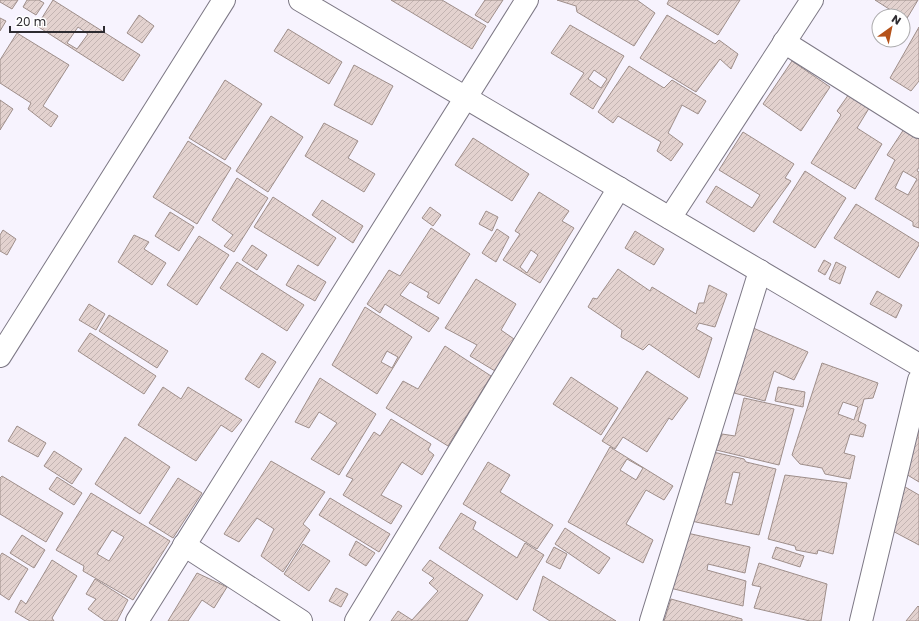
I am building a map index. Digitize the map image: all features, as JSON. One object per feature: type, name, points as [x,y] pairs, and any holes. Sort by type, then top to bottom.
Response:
[{"type":"street","points":[[0,356],[224,0]]},
{"type":"street","points":[[300,0],[919,365]]},
{"type":"street","points":[[137,621],[527,0]]},
{"type":"street","points":[[670,218],[812,0]]},
{"type":"street","points":[[784,42],[919,127]]},
{"type":"street","points":[[356,621],[619,188]]},
{"type":"street","points":[[651,621],[760,271]]},
{"type":"street","points":[[861,621],[919,380]]},
{"type":"street","points":[[184,545],[301,621]]},
{"type":"building","points":[[0,0],[18,0],[12,9],[0,2]]},
{"type":"building","points":[[27,0],[39,0],[44,3],[36,15],[23,7]]},
{"type":"building","points":[[53,0],[140,55],[123,81],[37,26]],"holes":[[[78,27],[88,34],[77,49],[67,43]]]},
{"type":"building","points":[[391,0],[442,0],[486,26],[472,49]]},
{"type":"building","points":[[485,0],[503,0],[488,23],[475,15]]},
{"type":"building","points":[[557,0],[637,0],[655,13],[634,46],[577,12],[576,6]]},
{"type":"building","points":[[669,0],[740,0],[718,35],[667,4]]},
{"type":"building","points":[[875,0],[918,0],[911,12],[911,8],[888,8]]},
{"type":"building","points":[[139,15],[154,26],[142,43],[127,33]]},
{"type":"building","points":[[667,15],[715,44],[719,40],[738,54],[731,69],[720,59],[696,92],[640,58]]},
{"type":"building","points":[[0,18],[6,21],[0,31]]},
{"type":"building","points":[[570,25],[624,56],[593,109],[570,94],[584,73],[551,53]],"holes":[[[594,70],[607,79],[601,88],[588,79]]]},
{"type":"building","points":[[919,27],[919,81],[911,91],[890,78],[907,48],[911,48],[911,41]]},
{"type":"building","points":[[288,29],[342,62],[329,84],[274,51]]},
{"type":"building","points":[[17,33],[69,65],[43,106],[58,116],[51,127],[28,109],[31,103],[0,83],[0,60]]},
{"type":"building","points":[[792,61],[830,87],[801,131],[763,104]]},
{"type":"building","points":[[354,65],[393,86],[372,125],[334,105]]},
{"type":"building","points":[[629,66],[664,88],[672,80],[706,101],[698,114],[682,105],[668,133],[683,144],[671,161],[657,151],[661,142],[618,116],[613,123],[598,112]]},
{"type":"building","points":[[225,80],[262,104],[225,160],[189,138]]},
{"type":"building","points":[[849,94],[871,105],[857,128],[882,144],[855,189],[811,163],[841,115],[837,111]]},
{"type":"building","points":[[0,100],[13,109],[0,130]]},
{"type":"building","points":[[271,116],[303,137],[268,192],[236,171]]},
{"type":"building","points":[[324,123],[358,141],[348,158],[375,174],[364,192],[305,156]]},
{"type":"building","points":[[904,129],[919,139],[919,167],[917,171],[919,172],[919,228],[913,226],[913,222],[875,199],[895,160],[887,155]],"holes":[[[903,171],[917,179],[908,195],[895,188]]]},
{"type":"building","points":[[743,132],[794,164],[785,178],[791,181],[754,232],[706,202],[716,186],[752,208],[760,195],[719,170]]},
{"type":"building","points":[[473,138],[529,174],[512,201],[455,165]]},
{"type":"building","points":[[188,141],[231,168],[197,224],[153,197]]},
{"type":"building","points":[[805,171],[846,198],[815,248],[773,222]]},
{"type":"building","points":[[237,178],[268,198],[234,252],[224,246],[233,235],[212,220]]},
{"type":"building","points":[[539,192],[569,211],[562,221],[574,228],[540,283],[503,260],[520,234],[515,231]],"holes":[[[531,250],[538,255],[527,273],[520,267]]]},
{"type":"building","points":[[273,197],[336,238],[318,266],[254,227]]},
{"type":"building","points":[[322,200],[363,226],[353,243],[312,215]]},
{"type":"building","points":[[856,204],[919,243],[899,278],[834,238]]},
{"type":"building","points":[[430,207],[441,215],[433,226],[422,218]]},
{"type":"building","points":[[486,211],[498,217],[492,231],[479,224]]},
{"type":"building","points":[[170,212],[194,227],[179,251],[155,236]]},
{"type":"building","points":[[431,228],[470,254],[439,304],[427,297],[429,293],[410,282],[400,295],[439,318],[429,332],[385,304],[380,313],[367,304],[389,270],[400,276]]},
{"type":"building","points":[[497,229],[509,237],[496,262],[482,253]]},
{"type":"building","points":[[3,230],[16,239],[7,255],[0,251],[0,235]]},
{"type":"building","points":[[635,231],[664,249],[654,265],[625,248]]},
{"type":"building","points":[[134,235],[149,242],[144,249],[166,263],[152,285],[118,262]]},
{"type":"building","points":[[199,236],[229,255],[197,305],[167,285]]},
{"type":"building","points":[[252,245],[267,255],[257,270],[242,260]]},
{"type":"building","points":[[824,260],[831,264],[825,275],[818,271]]},
{"type":"building","points":[[237,262],[304,305],[287,331],[220,288]]},
{"type":"building","points":[[836,262],[846,267],[840,284],[829,279]]},
{"type":"building","points":[[298,265],[326,282],[315,301],[286,285]]},
{"type":"building","points":[[618,269],[650,291],[652,287],[696,314],[699,303],[704,303],[709,285],[727,294],[715,327],[699,323],[696,329],[712,338],[699,378],[649,344],[643,350],[621,337],[622,330],[588,307],[593,298],[597,299]]},
{"type":"building","points":[[476,279],[516,304],[501,330],[514,339],[495,371],[470,356],[477,345],[445,328]]},
{"type":"building","points":[[877,291],[902,305],[896,318],[870,304]]},
{"type":"building","points":[[89,304],[105,314],[96,330],[79,320]]},
{"type":"building","points":[[365,307],[412,337],[377,394],[332,365]],"holes":[[[387,351],[398,357],[392,368],[381,362]]]},
{"type":"building","points":[[109,315],[168,351],[157,368],[99,331]]},
{"type":"building","points":[[751,327],[808,352],[794,380],[774,371],[765,401],[734,393]]},
{"type":"building","points":[[90,333],[156,376],[144,394],[78,351]]},
{"type":"building","points":[[445,346],[491,376],[448,446],[386,408],[403,381],[418,389]]},
{"type":"building","points":[[262,353],[276,362],[259,388],[245,379]]},
{"type":"building","points":[[822,363],[878,383],[873,398],[864,399],[858,421],[866,425],[863,437],[850,434],[844,453],[855,456],[850,479],[825,474],[822,468],[800,464],[792,455]],"holes":[[[843,402],[858,407],[854,420],[838,414]]]},
{"type":"building","points":[[647,371],[688,398],[672,420],[669,418],[647,452],[623,437],[615,449],[602,441]]},
{"type":"building","points":[[571,377],[618,408],[601,435],[553,404]]},
{"type":"building","points":[[320,378],[376,414],[339,475],[311,459],[337,423],[319,412],[309,428],[295,422]]},
{"type":"building","points":[[163,387],[181,399],[188,387],[242,420],[232,432],[221,425],[196,461],[138,425]]},
{"type":"building","points":[[778,387],[805,392],[803,407],[775,401]]},
{"type":"building","points":[[744,398],[794,409],[779,465],[716,450],[722,434],[735,436]]},
{"type":"building","points":[[391,419],[431,444],[428,450],[434,455],[422,475],[402,462],[381,495],[402,506],[391,524],[343,495],[353,479],[346,476],[374,432],[380,436]]},
{"type":"building","points":[[919,424],[919,482],[901,471],[915,446],[908,442]]},
{"type":"building","points":[[17,426],[46,443],[38,457],[8,441]]},
{"type":"building","points":[[125,437],[170,467],[140,514],[95,484]]},
{"type":"building","points":[[610,447],[673,486],[664,500],[646,490],[626,524],[653,540],[643,563],[568,522]],"holes":[[[627,459],[643,468],[636,480],[620,470]]]},
{"type":"building","points":[[54,451],[82,469],[72,484],[44,466]]},
{"type":"building","points":[[713,452],[744,459],[746,462],[776,469],[759,535],[691,521]],"holes":[[[733,472],[740,473],[732,505],[725,503]]]},
{"type":"building","points":[[271,461],[325,492],[303,524],[310,530],[283,572],[261,556],[274,529],[257,518],[239,542],[224,534]]},
{"type":"building","points":[[488,462],[510,475],[500,492],[553,525],[537,549],[463,504]]},
{"type":"building","points":[[785,475],[847,483],[833,554],[818,550],[817,554],[796,550],[795,546],[768,539]]},
{"type":"building","points":[[2,476],[63,513],[46,542],[0,514],[0,478]]},
{"type":"building","points":[[57,477],[82,493],[74,505],[49,489]]},
{"type":"building","points":[[178,478],[202,493],[173,538],[149,523]]},
{"type":"building","points":[[900,484],[919,495],[919,545],[887,528]]},
{"type":"building","points":[[91,493],[170,541],[133,600],[83,571],[84,566],[56,550]],"holes":[[[112,530],[124,537],[109,561],[97,554]]]},
{"type":"building","points":[[330,498],[390,534],[379,552],[319,515]]},
{"type":"building","points":[[461,513],[476,522],[473,529],[517,558],[525,543],[544,555],[517,600],[439,548]]},
{"type":"building","points":[[565,528],[610,558],[599,574],[555,544]]},
{"type":"building","points":[[687,533],[750,547],[745,573],[708,564],[707,570],[746,581],[743,606],[670,588]]},
{"type":"building","points":[[22,535],[45,550],[34,568],[10,553]]},
{"type":"building","points":[[356,541],[375,553],[366,566],[349,555]]},
{"type":"building","points":[[303,544],[330,561],[309,591],[284,574]]},
{"type":"building","points":[[554,547],[567,554],[560,569],[546,562]]},
{"type":"building","points":[[776,547],[804,556],[800,567],[772,558]]},
{"type":"building","points":[[2,553],[28,569],[9,600],[0,594],[0,556]]},
{"type":"building","points":[[52,560],[77,576],[52,618],[54,621],[30,621],[15,612],[21,600],[26,604]]},
{"type":"building","points":[[430,560],[483,595],[467,621],[391,621],[398,611],[412,620],[438,591],[429,583],[434,578],[422,570]]},
{"type":"building","points":[[759,563],[827,584],[821,621],[810,621],[754,608],[761,587],[752,585]]},
{"type":"building","points":[[197,573],[227,587],[214,608],[202,600],[188,621],[168,621]]},
{"type":"building","points":[[543,576],[616,621],[550,621],[533,610]]},
{"type":"building","points":[[95,579],[128,600],[117,621],[105,621],[88,609],[96,599],[86,594]]},
{"type":"building","points":[[336,588],[348,594],[341,607],[329,601]]},
{"type":"building","points":[[671,599],[742,619],[742,621],[664,621]]},
{"type":"building","points":[[918,606],[919,621],[906,621]]}]
